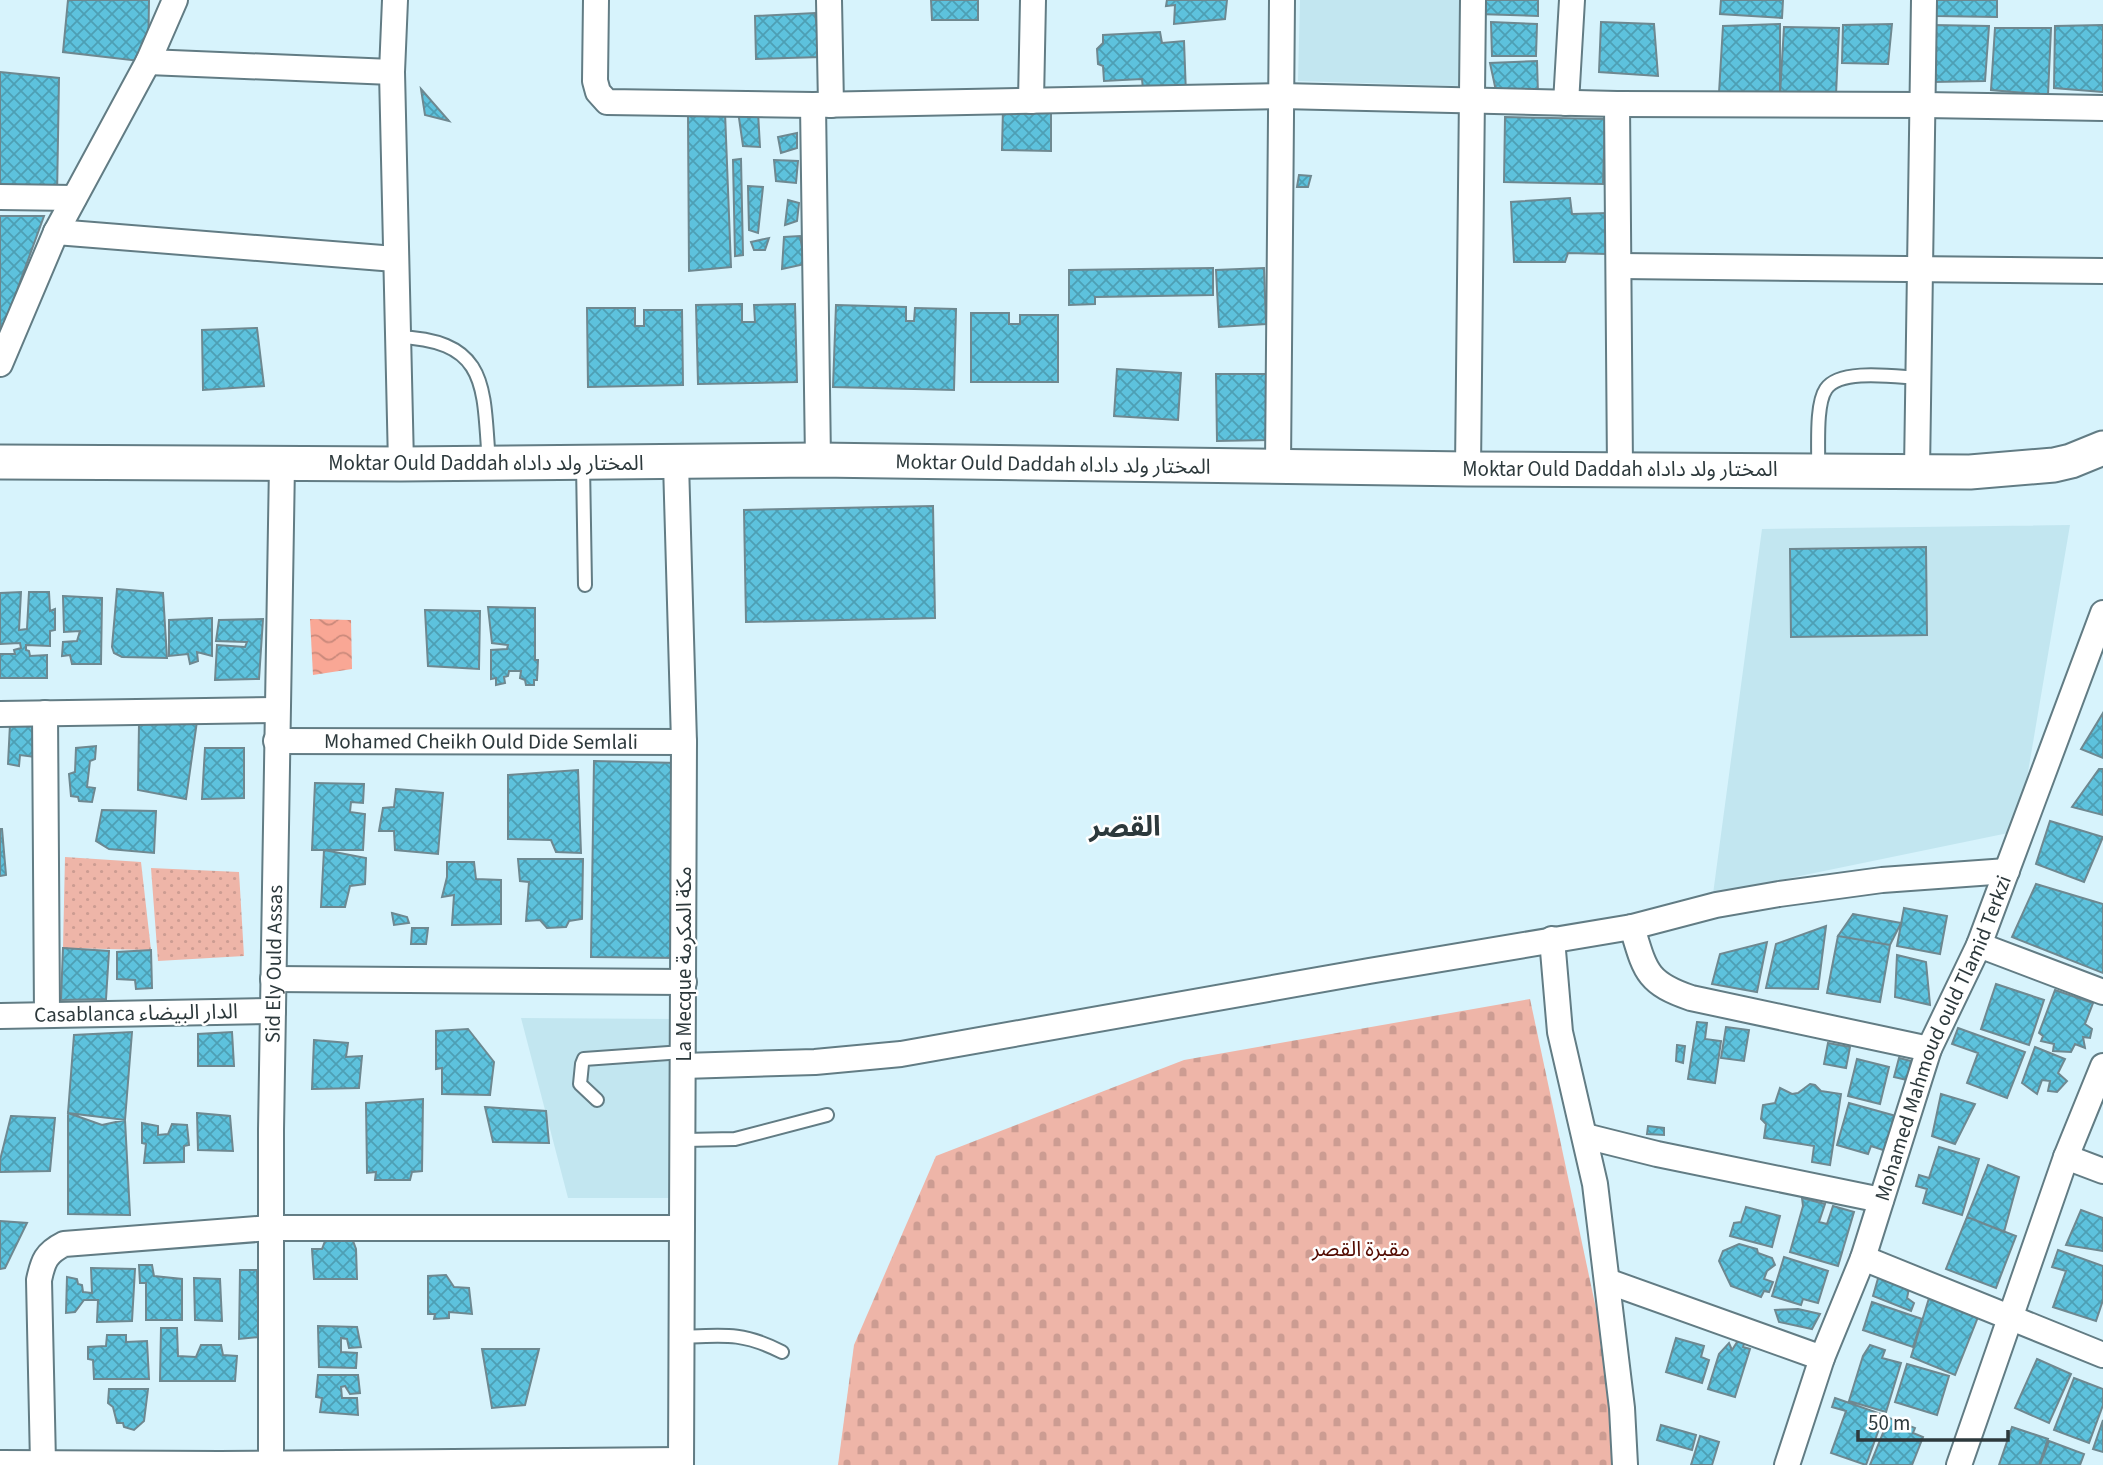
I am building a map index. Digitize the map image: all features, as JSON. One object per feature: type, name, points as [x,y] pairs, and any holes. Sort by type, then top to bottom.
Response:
[{"type":"main road","name":"Moktar Ould Daddah المختار ولد داداه","points":[[0,462],[489,464],[818,460],[1468,469],[1970,472],[2054,465],[2103,448]]},
{"type":"street","points":[[0,364],[56,232],[148,62],[175,0]]},
{"type":"street","points":[[395,0],[392,72],[401,464]]},
{"type":"street","points":[[596,0],[595,81],[598,92],[607,102],[822,105],[1281,96],[1617,104],[2103,108]]},
{"type":"street","points":[[818,460],[822,105],[830,0]]},
{"type":"street","points":[[1031,101],[1033,0]]},
{"type":"street","points":[[1278,466],[1282,0]]},
{"type":"street","points":[[1468,469],[1473,0]]},
{"type":"street","points":[[1566,103],[1572,0]]},
{"type":"street","points":[[1917,471],[1924,0]]},
{"type":"street","points":[[148,62],[392,72]]},
{"type":"street","points":[[1617,104],[1620,469]]},
{"type":"street","points":[[0,197],[74,198]]},
{"type":"street","points":[[56,232],[395,259]]},
{"type":"street","points":[[1620,266],[2103,271]]},
{"type":"street","name":"La Mecque مكة المكرمة","points":[[676,463],[684,743],[681,1463]]},
{"type":"street","name":"Sid Ely Ould Assas","points":[[271,1464],[270,1228],[276,710],[282,464]]},
{"type":"street","name":"Mohamed Mahmoud ould Tlamid Terkzi","points":[[1787,1465],[1822,1358],[1863,1258],[1928,1049],[1979,945],[2103,613]]},
{"type":"street","points":[[0,714],[276,710]]},
{"type":"street","points":[[45,713],[47,1015]]},
{"type":"street","name":"Mohamed Cheikh Ould Dide Semlali","points":[[276,741],[684,743]]},
{"type":"street","points":[[683,1059],[816,1062],[901,1054],[1632,927],[1716,905],[1779,894],[1881,880],[2007,871]]},
{"type":"street","points":[[1632,927],[1643,964],[1654,980],[1668,991],[1928,1049]]},
{"type":"street","points":[[1552,939],[1560,1032],[1595,1184],[1622,1408],[1625,1465]]},
{"type":"street","points":[[1979,945],[2103,992]]},
{"type":"street","points":[[273,979],[684,982]]},
{"type":"street","name":"Casablanca الدار البيضاء","points":[[0,1016],[273,1011]]},
{"type":"street","points":[[1959,1465],[2066,1157],[2103,1066]]},
{"type":"street","points":[[1585,1136],[1657,1154],[1881,1200]]},
{"type":"street","points":[[2066,1157],[2103,1171]]},
{"type":"street","points":[[43,1463],[39,1280],[43,1261],[50,1251],[64,1244],[270,1228],[682,1228]]},
{"type":"street","points":[[1863,1258],[2103,1354]]},
{"type":"street","points":[[1607,1281],[1822,1358]]},
{"type":"street","points":[[0,1463],[681,1463]]},
{"type":"lane","points":[[397,337],[443,343],[463,354],[478,374],[484,397],[489,464]]},
{"type":"lane","points":[[1818,470],[1820,416],[1826,389],[1848,376],[1919,378]]},
{"type":"lane","points":[[583,463],[585,585]]},
{"type":"lane","points":[[597,1100],[580,1084],[584,1059],[683,1059]]},
{"type":"lane","points":[[684,1140],[735,1139],[827,1115]]},
{"type":"lane","points":[[682,1337],[736,1335],[761,1341],[782,1352]]},
{"type":"shaded area","points":[[1300,0],[1463,0],[1460,86],[1298,81]]},
{"type":"shaded area","points":[[2070,525],[2018,831],[1713,894],[1762,529]]},
{"type":"shaded area","points":[[521,1018],[676,1019],[671,1198],[568,1198]]},
{"type":"green space","points":[[65,857],[141,862],[151,950],[63,948]]},
{"type":"green space","points":[[151,868],[239,872],[244,956],[158,961]]},
{"type":"green space","name":"مقبرة القصر","points":[[1530,999],[1614,1393],[1614,1465],[838,1465],[854,1345],[936,1156],[1184,1060]]},
{"type":"water","points":[[310,619],[351,620],[352,669],[313,675]]},
{"type":"building","points":[[68,0],[149,0],[148,62],[63,52]]},
{"type":"building","points":[[931,0],[978,0],[978,20],[932,20]]},
{"type":"building","points":[[1167,0],[1227,0],[1225,19],[1174,24],[1175,5],[1166,6]]},
{"type":"building","points":[[1478,0],[1538,0],[1538,16],[1478,14]]},
{"type":"building","points":[[1721,0],[1783,0],[1782,18],[1720,14]]},
{"type":"building","points":[[1935,0],[1997,0],[1997,17],[1936,16]]},
{"type":"building","points":[[815,13],[821,57],[756,59],[755,16]]},
{"type":"building","points":[[1491,22],[1537,24],[1536,56],[1492,56]]},
{"type":"building","points":[[1601,22],[1654,24],[1658,76],[1599,72]]},
{"type":"building","points":[[1780,24],[1780,97],[1719,93],[1723,26]]},
{"type":"building","points":[[1892,24],[1888,64],[1842,63],[1843,25]]},
{"type":"building","points":[[1932,25],[1989,26],[1985,81],[1933,82]]},
{"type":"building","points":[[2103,25],[2103,92],[2054,88],[2055,26]]},
{"type":"building","points":[[1784,27],[1839,28],[1836,95],[1780,94]]},
{"type":"building","points":[[1995,28],[2051,28],[2048,95],[1991,90]]},
{"type":"building","points":[[1160,32],[1162,43],[1184,41],[1186,94],[1161,94],[1161,86],[1143,89],[1142,79],[1104,81],[1103,66],[1098,64],[1097,49],[1103,43],[1103,35]]},
{"type":"building","points":[[1537,61],[1538,94],[1496,91],[1490,63]]},
{"type":"building","points":[[0,72],[59,78],[57,198],[0,187]]},
{"type":"building","points":[[421,89],[449,121],[425,115]]},
{"type":"building","points":[[1003,108],[1051,108],[1051,151],[1002,150]]},
{"type":"building","points":[[738,111],[758,112],[760,147],[743,146]]},
{"type":"building","points":[[725,112],[731,267],[689,271],[688,114]]},
{"type":"building","points":[[1505,117],[1605,119],[1603,184],[1504,182]]},
{"type":"building","points":[[797,133],[797,148],[781,153],[778,137]]},
{"type":"building","points":[[741,159],[743,255],[735,256],[733,160]]},
{"type":"building","points":[[774,160],[798,161],[796,183],[776,181]]},
{"type":"building","points":[[1299,175],[1311,176],[1308,187],[1297,187]]},
{"type":"building","points":[[748,186],[763,187],[758,233],[749,230]]},
{"type":"building","points":[[1570,198],[1572,214],[1608,213],[1607,254],[1568,253],[1565,262],[1514,262],[1511,202]]},
{"type":"building","points":[[788,200],[799,203],[797,221],[785,225]]},
{"type":"building","points":[[0,216],[44,216],[0,337]]},
{"type":"building","points":[[800,236],[805,264],[782,269],[784,237]]},
{"type":"building","points":[[769,238],[765,250],[754,250],[751,242]]},
{"type":"building","points":[[1213,268],[1213,295],[1095,297],[1095,304],[1069,305],[1069,270]]},
{"type":"building","points":[[1264,268],[1266,324],[1219,327],[1216,270]]},
{"type":"building","points":[[742,304],[742,322],[755,322],[754,305],[795,304],[797,382],[698,384],[696,305]]},
{"type":"building","points":[[836,305],[906,307],[906,321],[914,321],[915,308],[956,309],[954,390],[833,387]]},
{"type":"building","points":[[587,308],[635,308],[635,326],[644,326],[644,310],[682,310],[683,385],[588,387]]},
{"type":"building","points":[[971,313],[1009,313],[1009,324],[1020,324],[1020,315],[1058,315],[1058,382],[971,382]]},
{"type":"building","points":[[257,328],[264,386],[203,390],[202,330]]},
{"type":"building","points":[[1117,369],[1181,373],[1178,420],[1114,416]]},
{"type":"building","points":[[1216,374],[1269,374],[1270,440],[1217,441]]},
{"type":"building","points":[[933,506],[935,618],[746,622],[744,510]]},
{"type":"building","points":[[1926,547],[1927,635],[1791,637],[1790,549]]},
{"type":"building","points":[[117,589],[163,593],[167,658],[122,657],[114,653],[112,647]]},
{"type":"building","points":[[21,592],[19,630],[27,629],[29,592],[49,592],[50,611],[55,609],[55,630],[50,631],[50,646],[26,645],[30,656],[47,655],[47,678],[0,678],[0,654],[15,654],[14,650],[21,648],[20,643],[0,644],[0,593]]},
{"type":"building","points":[[63,596],[102,598],[101,664],[72,664],[70,655],[62,656],[63,642],[77,641],[80,631],[64,632]]},
{"type":"building","points":[[488,607],[535,608],[535,660],[538,660],[537,680],[534,680],[534,685],[526,685],[525,680],[520,678],[521,671],[509,671],[508,676],[504,677],[505,683],[496,685],[496,678],[491,679],[491,650],[507,649],[508,645],[492,643]]},
{"type":"building","points":[[425,610],[480,611],[479,669],[428,666]]},
{"type":"building","points":[[212,618],[212,656],[197,652],[198,661],[190,664],[188,654],[169,656],[169,620]]},
{"type":"building","points":[[263,619],[259,679],[215,680],[217,645],[245,647],[247,642],[216,641],[219,620]]},
{"type":"building","points":[[2103,713],[2103,758],[2081,749]]},
{"type":"building","points":[[197,721],[186,799],[138,790],[139,725]]},
{"type":"building","points":[[10,724],[36,725],[36,757],[20,755],[19,766],[8,764]]},
{"type":"building","points":[[96,746],[95,759],[90,761],[87,787],[95,788],[92,802],[79,801],[78,797],[71,796],[69,774],[75,772],[76,748]]},
{"type":"building","points":[[205,748],[244,748],[244,798],[202,799]]},
{"type":"building","points":[[594,761],[678,763],[680,958],[591,957]]},
{"type":"building","points":[[2099,769],[2103,769],[2103,815],[2072,807]]},
{"type":"building","points":[[578,770],[581,853],[556,852],[551,840],[508,839],[508,775]]},
{"type":"building","points":[[315,783],[364,784],[363,803],[351,802],[350,812],[365,814],[363,850],[312,850]]},
{"type":"building","points":[[396,789],[443,793],[438,854],[395,850],[394,831],[379,831],[383,808],[394,807]]},
{"type":"building","points":[[102,810],[156,811],[154,853],[109,849],[96,841]]},
{"type":"building","points":[[2050,821],[2103,837],[2084,882],[2036,864]]},
{"type":"building","points":[[0,829],[6,875],[0,876]]},
{"type":"building","points":[[324,850],[366,858],[365,884],[350,886],[345,907],[321,907]]},
{"type":"building","points":[[518,859],[583,859],[582,919],[569,921],[566,927],[547,928],[540,920],[526,921],[529,882],[520,881]]},
{"type":"building","points":[[447,862],[474,862],[476,879],[501,880],[501,924],[452,925],[454,895],[442,897],[447,877]]},
{"type":"building","points":[[2036,884],[2103,904],[2103,973],[2012,937]]},
{"type":"building","points":[[1904,908],[1947,916],[1940,954],[1897,946]]},
{"type":"building","points":[[392,913],[407,917],[409,923],[394,925]]},
{"type":"building","points":[[1853,914],[1901,923],[1890,945],[1838,936]]},
{"type":"building","points":[[1826,926],[1818,989],[1766,988],[1776,944]]},
{"type":"building","points":[[412,928],[428,928],[426,944],[411,944]]},
{"type":"building","points":[[1838,936],[1890,945],[1880,1002],[1827,993]]},
{"type":"building","points":[[1767,942],[1757,992],[1712,984],[1720,954]]},
{"type":"building","points":[[63,948],[109,951],[106,999],[61,1000]]},
{"type":"building","points":[[151,950],[152,988],[136,989],[135,980],[117,979],[117,952]]},
{"type":"building","points":[[1897,955],[1926,962],[1930,1005],[1895,997]]},
{"type":"building","points":[[1996,984],[2044,1000],[2029,1045],[1981,1029]]},
{"type":"building","points":[[2055,990],[2093,1003],[2085,1024],[2092,1029],[2090,1038],[2083,1037],[2085,1048],[2075,1044],[2071,1052],[2053,1051],[2054,1044],[2041,1041],[2043,1036],[2039,1033]]},
{"type":"building","points":[[1697,1022],[1707,1023],[1705,1039],[1721,1041],[1715,1083],[1688,1079]]},
{"type":"building","points":[[1726,1027],[1749,1030],[1744,1061],[1721,1058]]},
{"type":"building","points":[[1958,1028],[2025,1052],[2007,1098],[1967,1083],[1978,1053],[1952,1044]]},
{"type":"building","points":[[468,1029],[494,1062],[490,1095],[442,1094],[442,1068],[436,1069],[436,1031]]},
{"type":"building","points":[[132,1032],[125,1120],[68,1113],[74,1035]]},
{"type":"building","points":[[232,1032],[234,1066],[198,1066],[198,1034]]},
{"type":"building","points":[[314,1040],[348,1043],[346,1057],[362,1056],[359,1088],[312,1089]]},
{"type":"building","points":[[1828,1043],[1850,1047],[1846,1068],[1824,1064]]},
{"type":"building","points":[[1677,1045],[1685,1046],[1683,1063],[1676,1061]]},
{"type":"building","points":[[2035,1047],[2065,1059],[2058,1073],[2067,1081],[2057,1092],[2048,1091],[2050,1081],[2042,1080],[2037,1094],[2022,1083]]},
{"type":"building","points":[[1899,1058],[1911,1061],[1907,1080],[1894,1077]]},
{"type":"building","points":[[1857,1059],[1889,1067],[1880,1104],[1848,1096]]},
{"type":"building","points":[[1810,1084],[1821,1091],[1841,1094],[1830,1165],[1812,1162],[1814,1146],[1764,1138],[1766,1124],[1761,1119],[1763,1105],[1775,1103],[1780,1088],[1792,1094]]},
{"type":"building","points":[[1941,1094],[1975,1104],[1955,1144],[1932,1136]]},
{"type":"building","points":[[423,1099],[422,1171],[412,1172],[410,1180],[375,1180],[376,1172],[367,1173],[366,1103]]},
{"type":"building","points":[[1849,1103],[1896,1116],[1886,1151],[1871,1146],[1868,1154],[1837,1145]]},
{"type":"building","points":[[485,1107],[546,1111],[549,1143],[493,1142]]},
{"type":"building","points":[[68,1113],[102,1125],[125,1120],[130,1215],[68,1214]]},
{"type":"building","points":[[197,1113],[230,1116],[233,1151],[198,1150]]},
{"type":"building","points":[[11,1116],[55,1118],[50,1171],[0,1172],[0,1160]]},
{"type":"building","points":[[142,1123],[158,1126],[158,1135],[168,1134],[172,1124],[187,1125],[189,1145],[184,1146],[184,1162],[144,1163],[146,1144],[142,1143]]},
{"type":"building","points":[[1648,1126],[1664,1128],[1664,1135],[1647,1134]]},
{"type":"building","points":[[1939,1147],[1979,1159],[1962,1215],[1923,1203],[1927,1189],[1916,1186],[1919,1175],[1929,1178]]},
{"type":"building","points":[[1988,1165],[2019,1177],[2004,1232],[1967,1217]]},
{"type":"building","points":[[1802,1198],[1825,1204],[1819,1222],[1827,1224],[1833,1206],[1854,1212],[1838,1266],[1790,1252],[1803,1206]]},
{"type":"building","points":[[1746,1207],[1780,1216],[1772,1247],[1730,1236],[1734,1223],[1741,1222]]},
{"type":"building","points":[[2081,1210],[2103,1218],[2103,1251],[2066,1245]]},
{"type":"building","points":[[1967,1217],[2016,1236],[1996,1288],[1946,1269]]},
{"type":"building","points":[[0,1221],[27,1223],[5,1268],[0,1269]]},
{"type":"building","points":[[334,1233],[342,1239],[353,1241],[356,1249],[357,1279],[314,1279],[312,1249],[322,1249],[325,1241],[334,1241]]},
{"type":"building","points":[[1739,1244],[1757,1249],[1758,1253],[1772,1258],[1775,1265],[1767,1271],[1764,1279],[1773,1282],[1769,1292],[1764,1291],[1761,1297],[1731,1286],[1719,1261],[1723,1251]]},
{"type":"building","points":[[2058,1250],[2103,1266],[2103,1300],[2096,1321],[2053,1307],[2066,1271],[2052,1267]]},
{"type":"building","points":[[1784,1257],[1828,1271],[1818,1303],[1803,1299],[1801,1305],[1772,1296]]},
{"type":"building","points":[[139,1265],[152,1265],[154,1276],[182,1279],[182,1320],[146,1320],[146,1283],[140,1283]]},
{"type":"building","points":[[91,1268],[135,1269],[132,1321],[97,1322],[98,1300],[84,1300],[75,1312],[66,1313],[67,1277],[77,1279],[83,1292],[92,1293]]},
{"type":"building","points":[[240,1270],[257,1270],[259,1337],[239,1339]]},
{"type":"building","points":[[446,1275],[454,1287],[469,1288],[472,1314],[449,1312],[449,1318],[434,1319],[435,1314],[428,1314],[428,1276]]},
{"type":"building","points":[[1879,1275],[1910,1284],[1907,1298],[1914,1303],[1911,1311],[1873,1296]]},
{"type":"building","points":[[194,1278],[220,1279],[222,1321],[195,1320]]},
{"type":"building","points":[[1930,1295],[1978,1317],[1955,1375],[1911,1357]]},
{"type":"building","points":[[1872,1302],[1922,1319],[1913,1347],[1863,1330]]},
{"type":"building","points":[[1798,1309],[1820,1314],[1812,1329],[1779,1322],[1775,1310]]},
{"type":"building","points":[[318,1326],[357,1327],[361,1347],[349,1348],[347,1339],[341,1338],[341,1352],[357,1353],[356,1368],[319,1367]]},
{"type":"building","points":[[161,1328],[177,1328],[178,1356],[196,1357],[201,1345],[221,1345],[223,1355],[237,1356],[235,1381],[160,1381]]},
{"type":"building","points":[[107,1335],[126,1335],[126,1342],[147,1341],[149,1379],[94,1379],[93,1360],[88,1359],[88,1347],[106,1346]]},
{"type":"building","points":[[1676,1338],[1704,1346],[1701,1357],[1709,1360],[1702,1383],[1666,1372]]},
{"type":"building","points":[[1739,1339],[1745,1341],[1743,1347],[1750,1349],[1735,1397],[1708,1389],[1719,1354],[1729,1343],[1732,1350]]},
{"type":"building","points":[[1870,1345],[1885,1350],[1882,1358],[1901,1363],[1886,1412],[1849,1401],[1863,1356]]},
{"type":"building","points":[[482,1349],[539,1349],[525,1405],[492,1408]]},
{"type":"building","points":[[2037,1359],[2071,1374],[2049,1423],[2015,1408]]},
{"type":"building","points":[[1907,1364],[1949,1376],[1937,1415],[1895,1402]]},
{"type":"building","points":[[318,1375],[358,1375],[360,1393],[350,1394],[345,1386],[341,1387],[342,1398],[357,1398],[358,1415],[320,1412],[322,1398],[316,1397]]},
{"type":"building","points":[[2074,1378],[2103,1389],[2103,1405],[2089,1443],[2054,1430]]},
{"type":"building","points":[[109,1389],[148,1389],[144,1421],[134,1430],[124,1427],[123,1423],[117,1423],[113,1407],[108,1403]]},
{"type":"building","points":[[1835,1398],[1884,1415],[1866,1465],[1831,1453],[1846,1411],[1832,1407]]},
{"type":"building","points":[[1889,1418],[1915,1428],[1913,1433],[1923,1437],[1912,1465],[1870,1465]]},
{"type":"building","points":[[2103,1420],[2103,1452],[2093,1449]]},
{"type":"building","points":[[1661,1425],[1696,1435],[1692,1450],[1657,1440]]},
{"type":"building","points":[[2012,1427],[2048,1439],[2039,1465],[1999,1465]]},
{"type":"building","points":[[1700,1436],[1719,1442],[1712,1465],[1691,1465]]},
{"type":"building","points":[[2049,1441],[2084,1454],[2080,1465],[2040,1465]]},
{"type":"district","name":"القصر","points":[[1125,826]]}]
